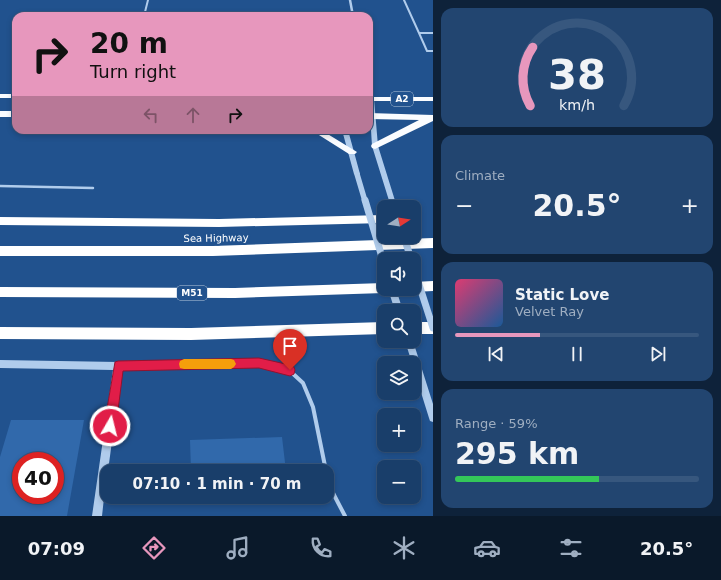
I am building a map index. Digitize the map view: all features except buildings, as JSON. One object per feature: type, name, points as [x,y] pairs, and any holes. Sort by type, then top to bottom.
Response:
[{"type":"highway","points":[[0,96],[12,96]]},
{"type":"highway","name":"A2","points":[[373,97],[433,99]]},
{"type":"highway","points":[[0,114],[12,114]]},
{"type":"highway","name":"A2","points":[[373,116],[432,118]]},
{"type":"highway","points":[[375,146],[432,118]]},
{"type":"highway","points":[[322,134],[352,152]]},
{"type":"highway","points":[[0,222],[219,223],[377,220]]},
{"type":"highway","name":"Sea Highway","points":[[0,251],[213,251],[433,244]]},
{"type":"highway","points":[[421,287],[433,286]]},
{"type":"highway","name":"M51","points":[[0,292],[236,294],[377,288]]},
{"type":"highway","points":[[0,333],[191,334],[377,328]]},
{"type":"highway","points":[[421,328],[433,328]]},
{"type":"street","points":[[350,0],[352,12]]},
{"type":"street","points":[[373,131],[375,146],[392,200]]},
{"type":"street","points":[[346,134],[380,252]]},
{"type":"street","points":[[421,291],[433,328]]},
{"type":"street","points":[[411,348],[433,418]]},
{"type":"street","points":[[0,364],[118,366],[97,516]]},
{"type":"lane","points":[[145,12],[148,0]]},
{"type":"lane","points":[[404,0],[427,51],[433,51]]},
{"type":"lane","points":[[419,33],[433,33]]},
{"type":"lane","points":[[0,186],[93,188]]},
{"type":"lane","points":[[118,366],[259,363],[290,370],[303,383],[313,407],[325,464]]},
{"type":"lane","points":[[334,494],[345,516]]},
{"type":"slow traffic","points":[[184,364],[231,364]]},
{"type":"route","points":[[110,426],[118,366],[259,363],[290,370]]}]
